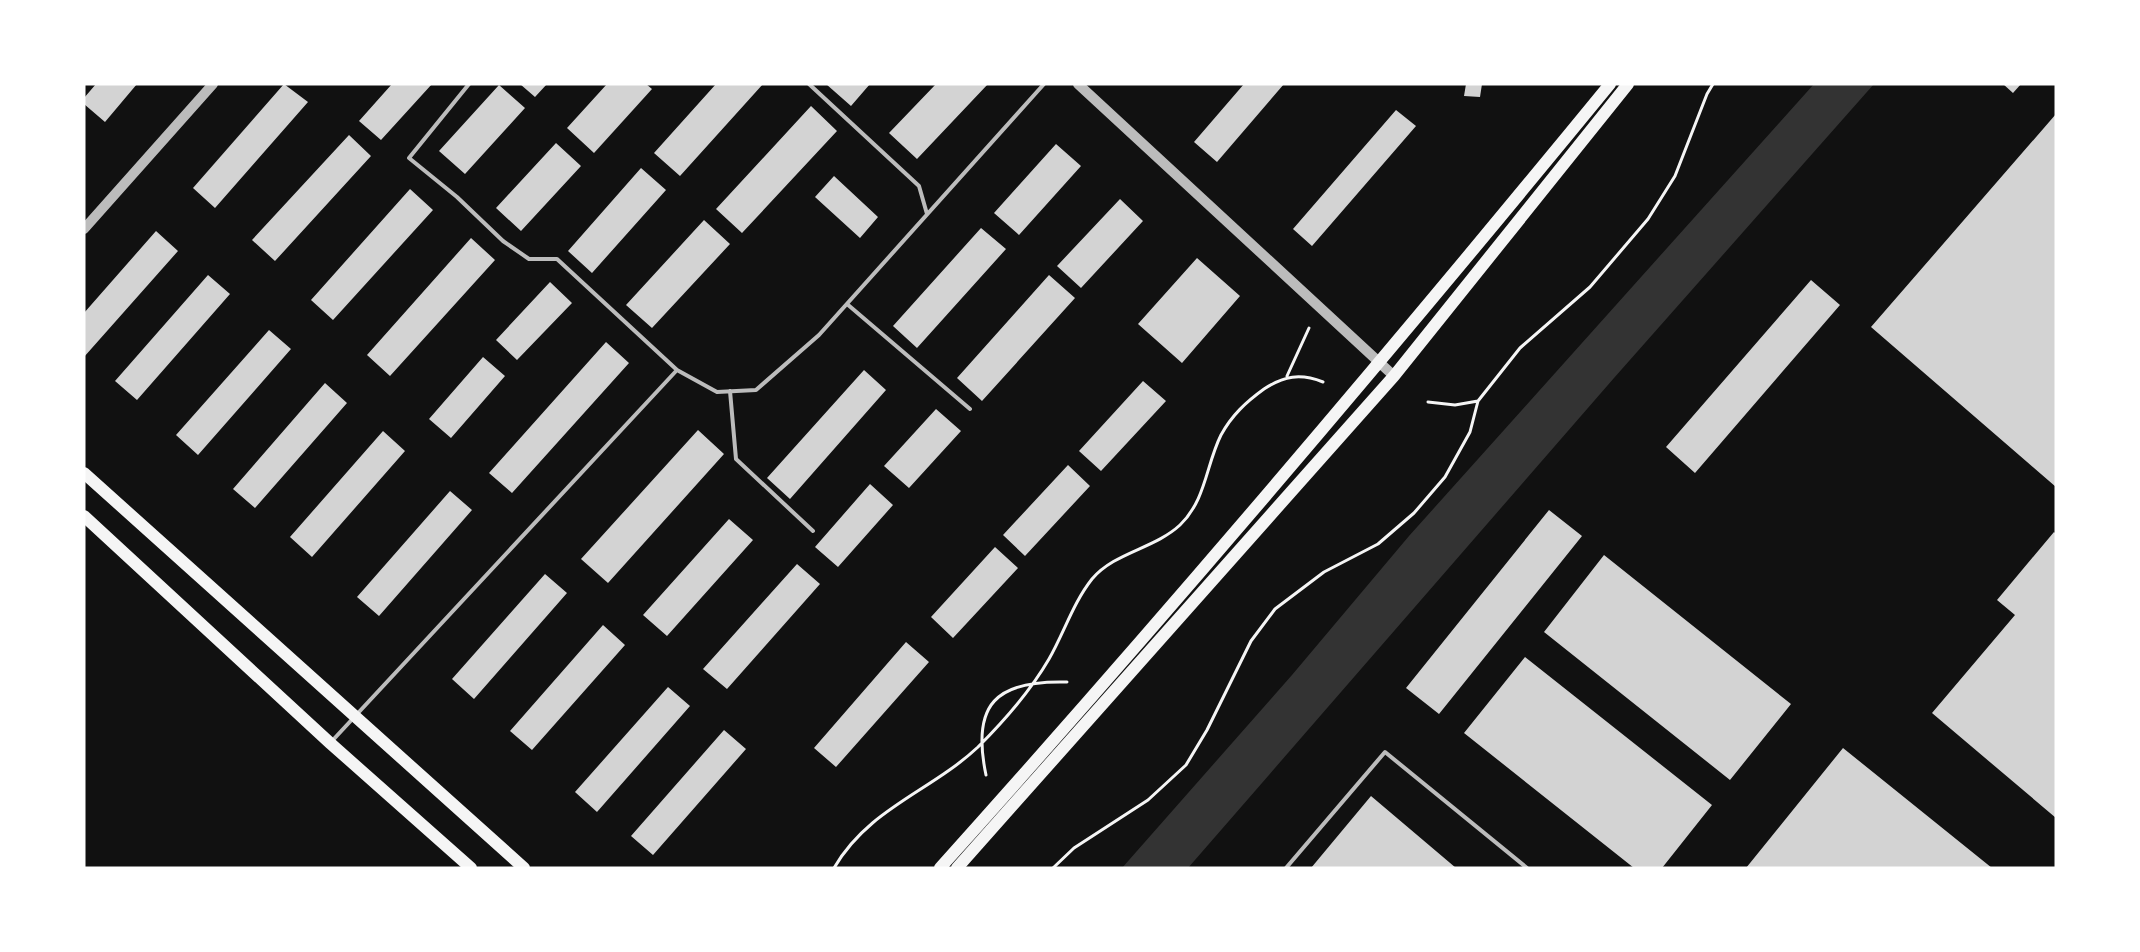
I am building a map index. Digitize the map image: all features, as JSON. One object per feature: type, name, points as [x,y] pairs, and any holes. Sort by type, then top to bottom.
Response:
[{"type":"main road","points":[[940,868],[1052,743],[1380,364],[1610,84]]},
{"type":"main road","points":[[957,868],[1394,376],[1628,84]]},
{"type":"main road","points":[[84,473],[524,868]]},
{"type":"main road","points":[[84,516],[330,743],[471,868]]},
{"type":"street","points":[[84,229],[213,84]]},
{"type":"street","points":[[1078,84],[1394,376]]},
{"type":"lane","points":[[469,84],[409,158],[457,197],[503,241],[529,259],[557,259],[677,370],[717,392],[756,390],[819,335],[1044,84]]},
{"type":"lane","points":[[810,84],[919,186],[927,215]]},
{"type":"lane","points":[[847,304],[970,409]]},
{"type":"lane","points":[[330,743],[357,717],[677,370]]},
{"type":"lane","points":[[730,391],[735,459],[813,531]]},
{"type":"lane","points":[[1287,868],[1385,752],[1527,868]]},
{"type":"path","points":[[1053,868],[1074,848],[1148,800],[1186,765],[1207,730],[1251,641],[1275,609],[1324,572],[1378,544],[1414,513],[1445,477],[1470,432],[1478,401],[1520,348],[1590,286],[1648,219],[1675,176],[1713,84]]},
{"type":"path","points":[[834,868],[847,845],[865,828],[980,745],[1035,681],[1050,658],[1079,598],[1106,565],[1180,525],[1199,498],[1220,437],[1231,420],[1246,402],[1287,376],[1309,328]]},
{"type":"path","points":[[1287,376],[1310,377],[1323,382]]},
{"type":"path","points":[[1428,402],[1455,405],[1478,401]]},
{"type":"path","points":[[986,776],[980,745],[989,706],[1003,693],[1035,681],[1067,682]]},
{"type":"shaded area","points":[[1814,84],[1874,84],[1614,378],[1188,868],[1122,868],[1292,675],[1409,536]]},
{"type":"building","points":[[96,84],[137,84],[105,122],[84,104],[84,98]]},
{"type":"building","points":[[284,84],[308,102],[215,208],[193,188]]},
{"type":"building","points":[[392,84],[432,84],[381,140],[359,121]]},
{"type":"building","points":[[520,84],[547,84],[535,97]]},
{"type":"building","points":[[607,84],[646,84],[652,89],[594,153],[567,128]]},
{"type":"building","points":[[716,84],[763,84],[680,176],[654,153]]},
{"type":"building","points":[[826,84],[870,84],[851,106]]},
{"type":"building","points":[[936,84],[988,84],[917,159],[889,133]]},
{"type":"building","points":[[1244,84],[1284,84],[1217,162],[1194,142]]},
{"type":"building","points":[[1466,84],[1482,84],[1480,97],[1464,96]]},
{"type":"building","points":[[2003,84],[2021,84],[2013,93]]},
{"type":"building","points":[[499,85],[525,108],[465,174],[439,151]]},
{"type":"building","points":[[811,106],[837,131],[742,233],[716,209]]},
{"type":"building","points":[[1396,110],[1416,126],[1312,246],[1293,229]]},
{"type":"building","points":[[2056,114],[2056,487],[1871,327]]},
{"type":"building","points":[[349,135],[371,156],[275,261],[252,240]]},
{"type":"building","points":[[556,143],[581,166],[521,231],[496,208]]},
{"type":"building","points":[[1056,144],[1081,166],[1019,235],[994,213]]},
{"type":"building","points":[[641,168],[666,190],[592,273],[568,251]]},
{"type":"building","points":[[834,176],[878,217],[860,238],[815,197]]},
{"type":"building","points":[[410,189],[433,210],[333,320],[311,300]]},
{"type":"building","points":[[1120,199],[1143,221],[1081,288],[1057,266]]},
{"type":"building","points":[[704,220],[730,244],[652,328],[626,305]]},
{"type":"building","points":[[981,228],[1006,249],[917,348],[893,326]]},
{"type":"building","points":[[156,231],[178,251],[84,357],[84,313]]},
{"type":"building","points":[[471,238],[495,260],[390,376],[367,355]]},
{"type":"building","points":[[1197,258],[1240,296],[1182,363],[1138,324]]},
{"type":"building","points":[[208,275],[230,294],[137,400],[115,381]]},
{"type":"building","points":[[1049,275],[1075,298],[982,401],[957,378]]},
{"type":"building","points":[[1811,280],[1840,305],[1695,473],[1666,447]]},
{"type":"building","points":[[550,282],[572,303],[517,360],[496,340]]},
{"type":"building","points":[[269,330],[291,349],[198,455],[176,435]]},
{"type":"building","points":[[606,342],[629,363],[512,493],[489,473]]},
{"type":"building","points":[[483,357],[505,376],[451,438],[429,419]]},
{"type":"building","points":[[864,370],[886,390],[790,499],[767,478]]},
{"type":"building","points":[[1143,381],[1166,401],[1101,471],[1079,451]]},
{"type":"building","points":[[325,383],[347,403],[255,508],[233,489]]},
{"type":"building","points":[[936,409],[961,431],[909,488],[884,466]]},
{"type":"building","points":[[698,430],[724,454],[608,583],[581,559]]},
{"type":"building","points":[[383,431],[405,451],[312,557],[290,537]]},
{"type":"building","points":[[1068,465],[1090,486],[1025,556],[1003,535]]},
{"type":"building","points":[[870,484],[893,505],[838,567],[815,547]]},
{"type":"building","points":[[450,491],[472,510],[379,616],[357,597]]},
{"type":"building","points":[[1549,510],[1582,536],[1439,714],[1406,688]]},
{"type":"building","points":[[729,519],[753,540],[667,636],[643,615]]},
{"type":"building","points":[[2054,532],[2056,534],[2056,818],[1932,713],[2015,615],[1997,600]]},
{"type":"building","points":[[995,547],[1018,568],[953,638],[931,617]]},
{"type":"building","points":[[1604,555],[1791,704],[1730,780],[1544,632]]},
{"type":"building","points":[[797,564],[820,584],[727,689],[703,669]]},
{"type":"building","points":[[545,574],[567,593],[474,699],[452,679]]},
{"type":"building","points":[[603,625],[625,645],[532,750],[510,731]]},
{"type":"building","points":[[906,642],[929,662],[836,767],[814,748]]},
{"type":"building","points":[[1525,657],[1712,805],[1662,868],[1634,868],[1464,733]]},
{"type":"building","points":[[668,687],[690,706],[597,812],[575,792]]},
{"type":"building","points":[[724,730],[746,749],[653,855],[631,836]]},
{"type":"building","points":[[1843,748],[1992,868],[1746,868]]},
{"type":"building","points":[[1371,796],[1456,868],[1311,868]]}]
